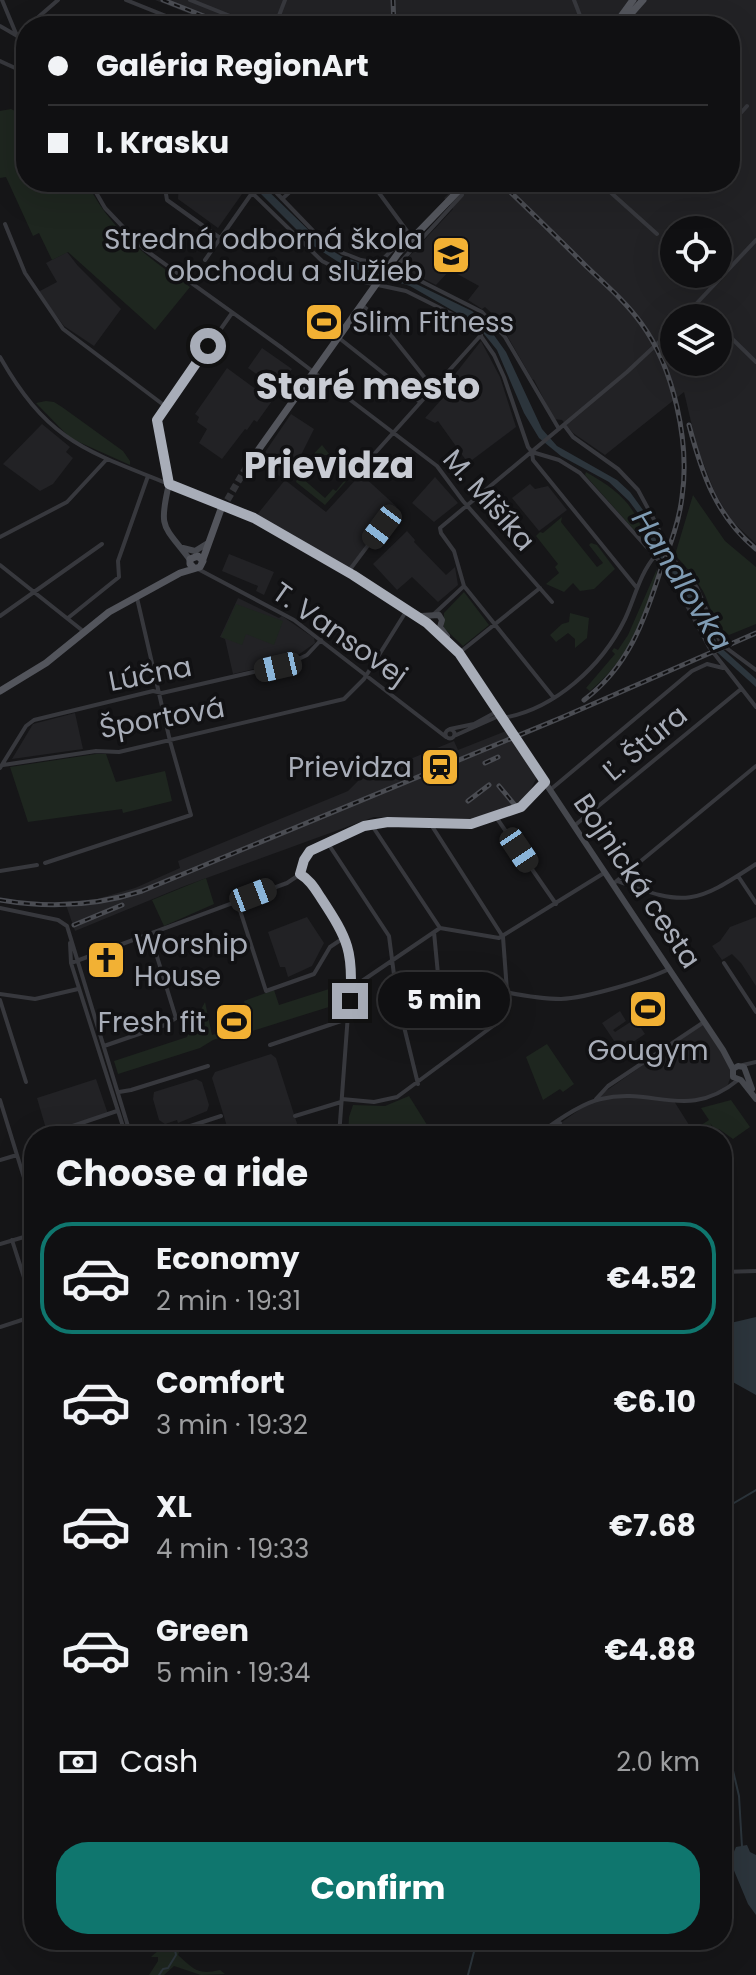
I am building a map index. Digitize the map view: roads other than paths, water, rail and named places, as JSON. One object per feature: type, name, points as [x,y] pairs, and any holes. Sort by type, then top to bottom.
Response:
[{"type":"main road","points":[[627,16],[643,0]]},
{"type":"main road","points":[[249,463],[396,253],[457,192]]},
{"type":"main road","points":[[0,691],[46,663],[83,631],[136,596],[196,562],[208,544],[221,509]]},
{"type":"street","points":[[2,0],[16,34]]},
{"type":"street","points":[[40,16],[58,0]]},
{"type":"street","points":[[126,0],[166,16]]},
{"type":"street","points":[[190,0],[230,16]]},
{"type":"street","points":[[740,114],[747,106]]},
{"type":"street","name":"M. Mišíka","points":[[96,192],[105,208],[135,242],[437,466],[552,602]]},
{"type":"street","points":[[166,192],[167,200],[220,238]]},
{"type":"street","points":[[275,192],[328,243],[361,260],[387,266],[472,305],[488,317],[508,342],[559,429]]},
{"type":"street","points":[[282,199],[290,192]]},
{"type":"street","points":[[377,192],[407,231],[396,253]]},
{"type":"street","points":[[387,266],[462,195],[461,192]]},
{"type":"street","points":[[610,192],[657,234]]},
{"type":"street","points":[[205,260],[252,193],[322,261],[364,282],[376,281],[406,291],[463,320],[481,335],[504,377],[533,460],[637,588]]},
{"type":"street","points":[[5,224],[25,273],[63,329],[165,406]]},
{"type":"street","points":[[696,304],[756,240]]},
{"type":"street","points":[[360,304],[378,319],[433,388]]},
{"type":"street","points":[[196,562],[168,535],[163,523],[169,484],[157,420],[232,313]]},
{"type":"street","points":[[367,462],[481,335]]},
{"type":"street","points":[[337,337],[421,402]]},
{"type":"street","points":[[732,339],[756,362]]},
{"type":"street","points":[[554,698],[464,586],[454,551],[440,530],[442,524],[553,435],[660,341]]},
{"type":"street","points":[[0,357],[20,391],[46,422],[71,442],[272,527],[416,616],[432,617],[442,622],[437,628],[432,617]]},
{"type":"street","points":[[564,425],[573,437],[603,458],[638,490],[655,519],[665,552],[686,572],[697,588],[721,644],[756,670]]},
{"type":"street","points":[[532,452],[559,460],[580,473],[670,573],[701,634],[756,707]]},
{"type":"street","points":[[0,537],[67,502],[107,459]]},
{"type":"street","points":[[68,618],[119,577],[118,561],[148,476]]},
{"type":"street","points":[[348,572],[396,512]]},
{"type":"street","points":[[0,616],[102,544]]},
{"type":"street","points":[[181,549],[195,551],[208,544]]},
{"type":"street","points":[[445,732],[500,715],[538,708],[586,672],[609,646],[625,620],[637,588],[655,556]]},
{"type":"street","name":"T. Vansovej","points":[[196,562],[213,578],[282,612],[445,732]]},
{"type":"street","points":[[0,565],[83,631]]},
{"type":"street","points":[[432,617],[464,586]]},
{"type":"street","points":[[459,653],[540,588]]},
{"type":"street","points":[[45,863],[191,815],[136,596]]},
{"type":"street","name":"Športová","points":[[1,767],[96,751],[119,752],[334,703],[357,689],[407,610]]},
{"type":"street","name":"Bojnická cesta","points":[[437,628],[459,653],[756,1098]]},
{"type":"street","name":"Lúčna","points":[[1,767],[26,726],[34,720],[136,695],[158,693],[288,664],[307,655],[321,640]]},
{"type":"street","points":[[550,790],[692,671],[707,664],[724,668]]},
{"type":"street","name":"Ľ. Štúra","points":[[574,826],[741,689]]},
{"type":"street","points":[[445,732],[454,736],[500,715]]},
{"type":"street","points":[[615,883],[756,766]]},
{"type":"street","points":[[74,962],[287,883],[300,874],[306,855],[327,842],[371,824],[471,824],[521,807],[545,782]]},
{"type":"street","points":[[496,817],[556,904]]},
{"type":"street","points":[[430,823],[503,937],[507,991]]},
{"type":"street","points":[[371,824],[437,929],[439,985]]},
{"type":"street","points":[[327,842],[391,943],[397,998],[418,1084]]},
{"type":"street","points":[[615,883],[658,897],[682,899],[714,891],[756,864]]},
{"type":"street","points":[[0,871],[37,865]]},
{"type":"street","points":[[351,984],[359,983],[437,929],[503,937],[605,873]]},
{"type":"street","points":[[300,874],[310,881],[345,937],[352,960],[340,1126]]},
{"type":"street","points":[[738,876],[756,903]]},
{"type":"street","points":[[618,892],[633,887]]},
{"type":"street","points":[[237,901],[266,991],[314,974],[330,947],[345,937]]},
{"type":"street","points":[[0,908],[64,923],[125,1126]]},
{"type":"street","points":[[100,1047],[165,1025],[176,1018],[150,934]]},
{"type":"street","points":[[724,963],[756,1012]]},
{"type":"street","points":[[397,998],[417,989],[460,984],[550,998],[573,998],[669,969]]},
{"type":"street","points":[[26,1082],[0,997],[35,999],[82,988]]},
{"type":"street","points":[[295,1116],[342,1101],[383,1102],[418,1084],[501,1020],[493,988]]},
{"type":"street","points":[[270,1045],[348,1019]]},
{"type":"street","points":[[552,1126],[595,1100],[610,1084],[704,1022]]},
{"type":"street","points":[[740,1073],[756,1062]]},
{"type":"street","points":[[723,1091],[756,1062]]},
{"type":"street","points":[[115,1093],[208,1066]]},
{"type":"street","name":"Bojnická cesta","points":[[740,1073],[747,1089],[756,1098]]},
{"type":"street","points":[[610,1084],[614,1090],[611,1097]]},
{"type":"street","points":[[595,1100],[611,1097],[697,1101],[743,1086],[747,1089]]},
{"type":"street","points":[[0,1100],[24,1178]]},
{"type":"street","points":[[73,1126],[120,1110]]},
{"type":"street","points":[[190,1126],[221,1116]]},
{"type":"street","points":[[556,1126],[564,1118]]},
{"type":"street","points":[[0,1160],[17,1155]]},
{"type":"street","points":[[0,1244],[24,1237]]},
{"type":"street","points":[[12,1240],[24,1277]]},
{"type":"street","points":[[732,1272],[756,1271]]},
{"type":"street","points":[[0,1327],[24,1319]]},
{"type":"water","name":"Handlovka","points":[[259,192],[269,192],[326,247],[341,256],[410,281],[472,311],[486,324],[506,352],[542,429],[557,446],[617,480],[630,492],[643,510],[661,551],[687,582],[718,645],[756,679],[756,687],[718,653],[680,582],[649,543],[638,513],[629,501],[609,482],[561,456],[539,438],[524,413],[497,350],[476,324],[410,286],[343,265],[312,245]]},
{"type":"water","points":[[756,1317],[756,1395],[732,1382],[732,1323]]},
{"type":"water","points":[[747,1845],[750,1852],[756,1855],[756,1915],[732,1866],[736,1847]]},
{"type":"waterway","points":[[732,1504],[756,1490]]},
{"type":"waterway","points":[[732,1766],[739,1796],[742,1847]]},
{"type":"waterway","points":[[159,1975],[168,1968],[176,1955],[175,1950]]},
{"type":"waterway","points":[[468,1975],[474,1950]]},
{"type":"tunnel","points":[[222,509],[249,463]]},
{"type":"railway","points":[[163,0],[204,16]]},
{"type":"railway","points":[[393,0],[394,16]]},
{"type":"railway","points":[[510,192],[616,294],[641,323],[653,341],[671,384],[681,430],[684,453],[681,507],[648,608],[623,658],[584,700]]},
{"type":"railway","points":[[689,425],[712,493],[730,523],[756,549]]},
{"type":"railway","points":[[0,900],[71,904],[107,900],[142,891],[563,717],[756,633]]},
{"type":"railway","points":[[485,763],[498,757]]},
{"type":"railway","points":[[468,801],[489,785]]},
{"type":"railway","points":[[499,786],[514,804]]},
{"type":"railway","points":[[74,925],[122,905]]},
{"type":"place","name":"Stredná odborná škola obchodu a služieb","points":[[451,255]]},
{"type":"place","name":"Slim Fitness","points":[[324,322]]},
{"type":"place","name":"Prievidza","points":[[440,767]]},
{"type":"place","name":"Worship House","points":[[106,960]]},
{"type":"place","name":"Gougym","points":[[648,1009]]},
{"type":"place","name":"Fresh fit","points":[[234,1022]]},
{"type":"district","name":"Staré mesto","points":[[368,386]]},
{"type":"district","name":"Prievidza","points":[[329,465]]}]
